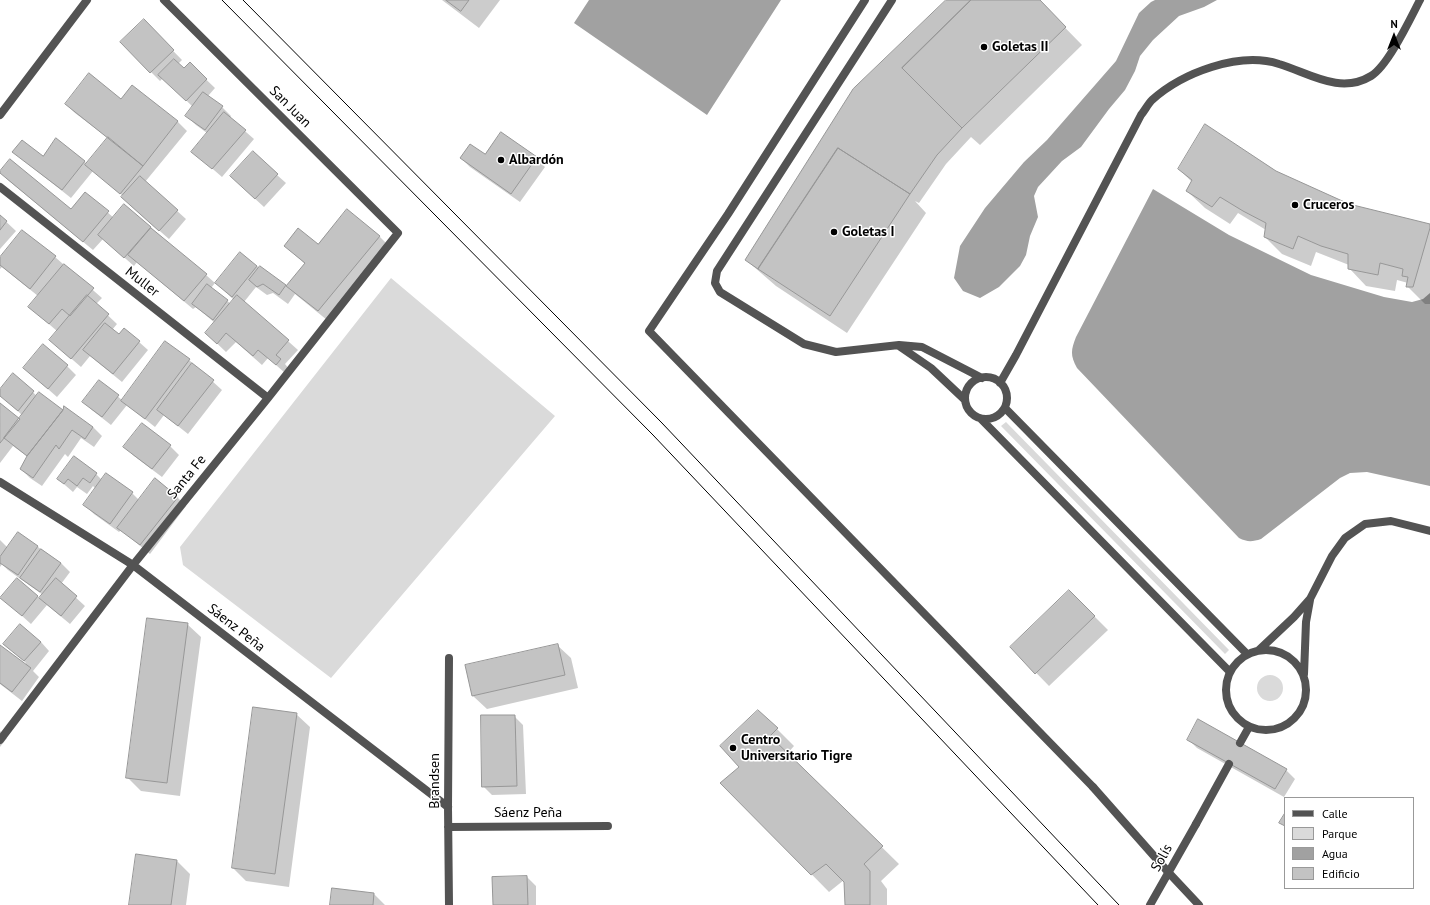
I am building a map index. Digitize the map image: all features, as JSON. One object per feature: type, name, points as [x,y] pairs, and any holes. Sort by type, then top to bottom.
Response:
[{"type":"street","points":[[0,115],[87,0]]},
{"type":"street","name":"San Juan","points":[[164,0],[398,232]]},
{"type":"street","points":[[865,0],[728,214],[649,331],[1093,787],[1199,905]]},
{"type":"street","points":[[892,0],[717,270],[715,283],[720,292],[804,344],[836,352],[899,345],[922,347],[982,378],[994,379],[1000,382],[1004,388],[1007,402],[1001,414],[988,420],[975,417],[965,406],[965,392],[968,386],[974,381],[982,378]]},
{"type":"street","points":[[1000,382],[1141,115],[1152,101],[1171,87],[1198,72],[1213,66],[1246,60],[1261,60],[1278,64],[1326,82],[1336,84],[1365,80],[1372,76],[1386,62],[1420,0]]},
{"type":"street","name":"Muller","points":[[0,187],[268,398]]},
{"type":"street","name":"Santa Fe","points":[[0,740],[133,565],[268,398],[398,232]]},
{"type":"street","points":[[899,345],[932,368],[964,399]]},
{"type":"street","points":[[1005,408],[1247,654]]},
{"type":"street","points":[[981,419],[1230,672]]},
{"type":"street","name":"Sáenz Peña","points":[[0,482],[133,565],[448,807]]},
{"type":"street","points":[[1259,650],[1294,617],[1310,599],[1332,556],[1345,538],[1365,524],[1391,521],[1430,531]]},
{"type":"street","points":[[1304,674],[1296,662],[1285,654],[1272,650],[1259,650],[1247,654],[1237,662],[1230,672],[1226,684],[1226,697],[1230,708],[1238,719],[1249,727],[1263,730],[1276,729],[1289,723],[1299,714],[1305,701],[1307,688],[1304,674],[1306,622],[1310,599]]},
{"type":"street","name":"Brandsen","points":[[449,658],[449,905]]},
{"type":"street","points":[[1240,743],[1249,727]]},
{"type":"street","name":"Solís","points":[[1150,905],[1229,764]]},
{"type":"street","name":"Sáenz Peña","points":[[448,827],[608,826]]},
{"type":"green space","points":[[391,278],[555,416],[331,678],[183,565],[180,547]]},
{"type":"green space","points":[[1006,422],[1229,650],[1225,654],[1001,426]]},
{"type":"green space","points":[[1270,675],[1280,678],[1283,688],[1280,698],[1270,701],[1260,698],[1257,688],[1260,678]]},
{"type":"water","points":[[589,0],[781,0],[707,115],[574,23]]},
{"type":"water","points":[[1155,0],[1217,0],[1204,7],[1179,16],[1153,40],[1140,56],[1135,71],[1125,90],[1081,147],[1062,161],[1038,187],[1034,196],[1038,217],[1030,236],[1026,255],[1020,266],[999,287],[980,298],[963,291],[954,278],[960,246],[985,208],[1024,162],[1047,140],[1116,61],[1139,13]]},
{"type":"water","points":[[1153,189],[1229,235],[1311,275],[1384,297],[1412,302],[1423,299],[1430,293],[1430,486],[1367,472],[1350,473],[1340,478],[1261,539],[1247,541],[1239,538],[1077,368],[1073,360],[1072,352],[1076,337]]},
{"type":"building","points":[[446,0],[469,0],[461,11]]},
{"type":"building","points":[[946,0],[971,0],[902,68],[962,128],[937,155],[910,194],[838,148],[758,269],[745,260],[853,89]]},
{"type":"building","name":"Goletas II","points":[[971,0],[1040,0],[1066,27],[962,128],[902,68]]},
{"type":"building","points":[[144,19],[174,50],[150,73],[120,42]]},
{"type":"building","points":[[174,59],[184,68],[190,62],[207,79],[186,101],[158,75]]},
{"type":"building","points":[[89,73],[121,99],[132,85],[178,121],[143,166],[65,104]]},
{"type":"building","points":[[203,92],[223,106],[205,130],[185,116]]},
{"type":"building","points":[[224,112],[246,130],[212,169],[191,152]]},
{"type":"building","name":"Cruceros","points":[[1205,124],[1276,171],[1349,204],[1430,224],[1413,287],[1406,287],[1408,277],[1402,276],[1403,269],[1380,263],[1378,275],[1348,269],[1348,254],[1321,246],[1298,236],[1293,249],[1264,237],[1266,223],[1220,197],[1212,207],[1186,191],[1192,180],[1178,169]]},
{"type":"building","points":[[501,132],[537,157],[511,194],[460,158],[470,144],[485,154]]},
{"type":"building","points":[[108,137],[143,166],[120,194],[85,165]]},
{"type":"building","points":[[56,138],[85,161],[62,190],[12,152],[22,140],[43,156]]},
{"type":"building","name":"Goletas I","points":[[838,148],[910,194],[830,316],[758,269]]},
{"type":"building","points":[[253,151],[278,174],[255,199],[230,176]]},
{"type":"building","points":[[10,159],[71,209],[85,192],[109,211],[83,242],[0,173]]},
{"type":"building","points":[[140,176],[178,210],[159,231],[121,197]]},
{"type":"building","points":[[124,204],[151,227],[124,258],[98,235]]},
{"type":"building","points":[[347,209],[380,236],[318,311],[286,286],[305,263],[284,246],[298,228],[318,244]]},
{"type":"building","points":[[0,215],[7,221],[0,230]]},
{"type":"building","points":[[151,228],[207,274],[184,301],[128,255]]},
{"type":"building","points":[[22,230],[56,256],[30,289],[0,265],[0,257]]},
{"type":"building","points":[[240,252],[257,266],[232,297],[215,283]]},
{"type":"building","points":[[64,264],[94,288],[70,316],[62,309],[49,324],[28,307]]},
{"type":"building","points":[[260,266],[286,285],[279,295],[263,284],[257,287],[249,280]]},
{"type":"building","points":[[207,284],[228,300],[213,320],[192,304]]},
{"type":"building","points":[[87,295],[109,314],[71,359],[49,340]]},
{"type":"building","points":[[237,295],[289,340],[276,355],[281,359],[276,365],[258,350],[253,356],[226,333],[217,344],[205,333]]},
{"type":"building","points":[[105,323],[119,334],[124,328],[140,341],[113,374],[83,350]]},
{"type":"building","points":[[165,341],[190,359],[145,419],[121,401]]},
{"type":"building","points":[[43,344],[68,365],[48,389],[23,368]]},
{"type":"building","points":[[192,363],[214,380],[178,426],[157,410]]},
{"type":"building","points":[[13,373],[34,391],[18,411],[0,396],[0,389]]},
{"type":"building","points":[[99,380],[119,395],[102,417],[82,402]]},
{"type":"building","points":[[39,392],[63,410],[27,456],[4,438]]},
{"type":"building","points":[[0,403],[20,419],[0,443]]},
{"type":"building","points":[[64,406],[93,427],[85,439],[72,430],[59,449],[56,445],[33,478],[20,469],[27,456],[63,410]]},
{"type":"building","points":[[142,423],[171,445],[152,469],[123,447]]},
{"type":"building","points":[[74,456],[97,473],[90,483],[83,478],[77,486],[68,479],[64,484],[57,479]]},
{"type":"building","points":[[106,473],[133,492],[110,524],[83,505]]},
{"type":"building","points":[[155,478],[178,497],[140,545],[117,528]]},
{"type":"building","points":[[18,532],[38,546],[18,575],[0,563],[0,557]]},
{"type":"building","points":[[41,549],[61,563],[40,592],[20,578]]},
{"type":"building","points":[[17,578],[38,596],[22,616],[0,598]]},
{"type":"building","points":[[56,578],[77,596],[61,616],[39,598]]},
{"type":"building","points":[[1069,590],[1095,616],[1035,674],[1010,647]]},
{"type":"building","points":[[147,618],[188,623],[167,783],[126,778]]},
{"type":"building","points":[[20,624],[41,642],[24,661],[3,644]]},
{"type":"building","points":[[558,644],[565,675],[472,696],[465,665]]},
{"type":"building","points":[[0,645],[31,668],[12,692],[0,683]]},
{"type":"building","points":[[253,707],[297,713],[275,874],[232,868]]},
{"type":"building","points":[[758,710],[778,728],[770,736],[883,846],[864,864],[870,871],[870,905],[845,905],[844,882],[826,864],[811,875],[720,783],[739,767],[720,746]]},
{"type":"building","points":[[481,715],[515,715],[517,786],[482,787]]},
{"type":"building","points":[[1198,719],[1287,769],[1275,789],[1187,740]]},
{"type":"building","points":[[1284,815],[1284,826],[1279,823]]},
{"type":"building","points":[[136,854],[177,860],[171,905],[129,905]]},
{"type":"building","points":[[527,876],[528,905],[493,905],[492,877]]},
{"type":"building","points":[[332,888],[374,893],[373,905],[330,905]]},
{"type":"tram line","points":[[222,0],[653,435],[1098,905]]},
{"type":"tram line","points":[[243,0],[662,423],[1119,905]]},
{"type":"place","name":"Goletas II","points":[[984,47]]},
{"type":"place","name":"Albardón","points":[[501,160]]},
{"type":"place","name":"Cruceros","points":[[1295,205]]},
{"type":"place","name":"Goletas I","points":[[834,232]]},
{"type":"place","name":"Centro Universitario Tigre","points":[[733,748]]}]
